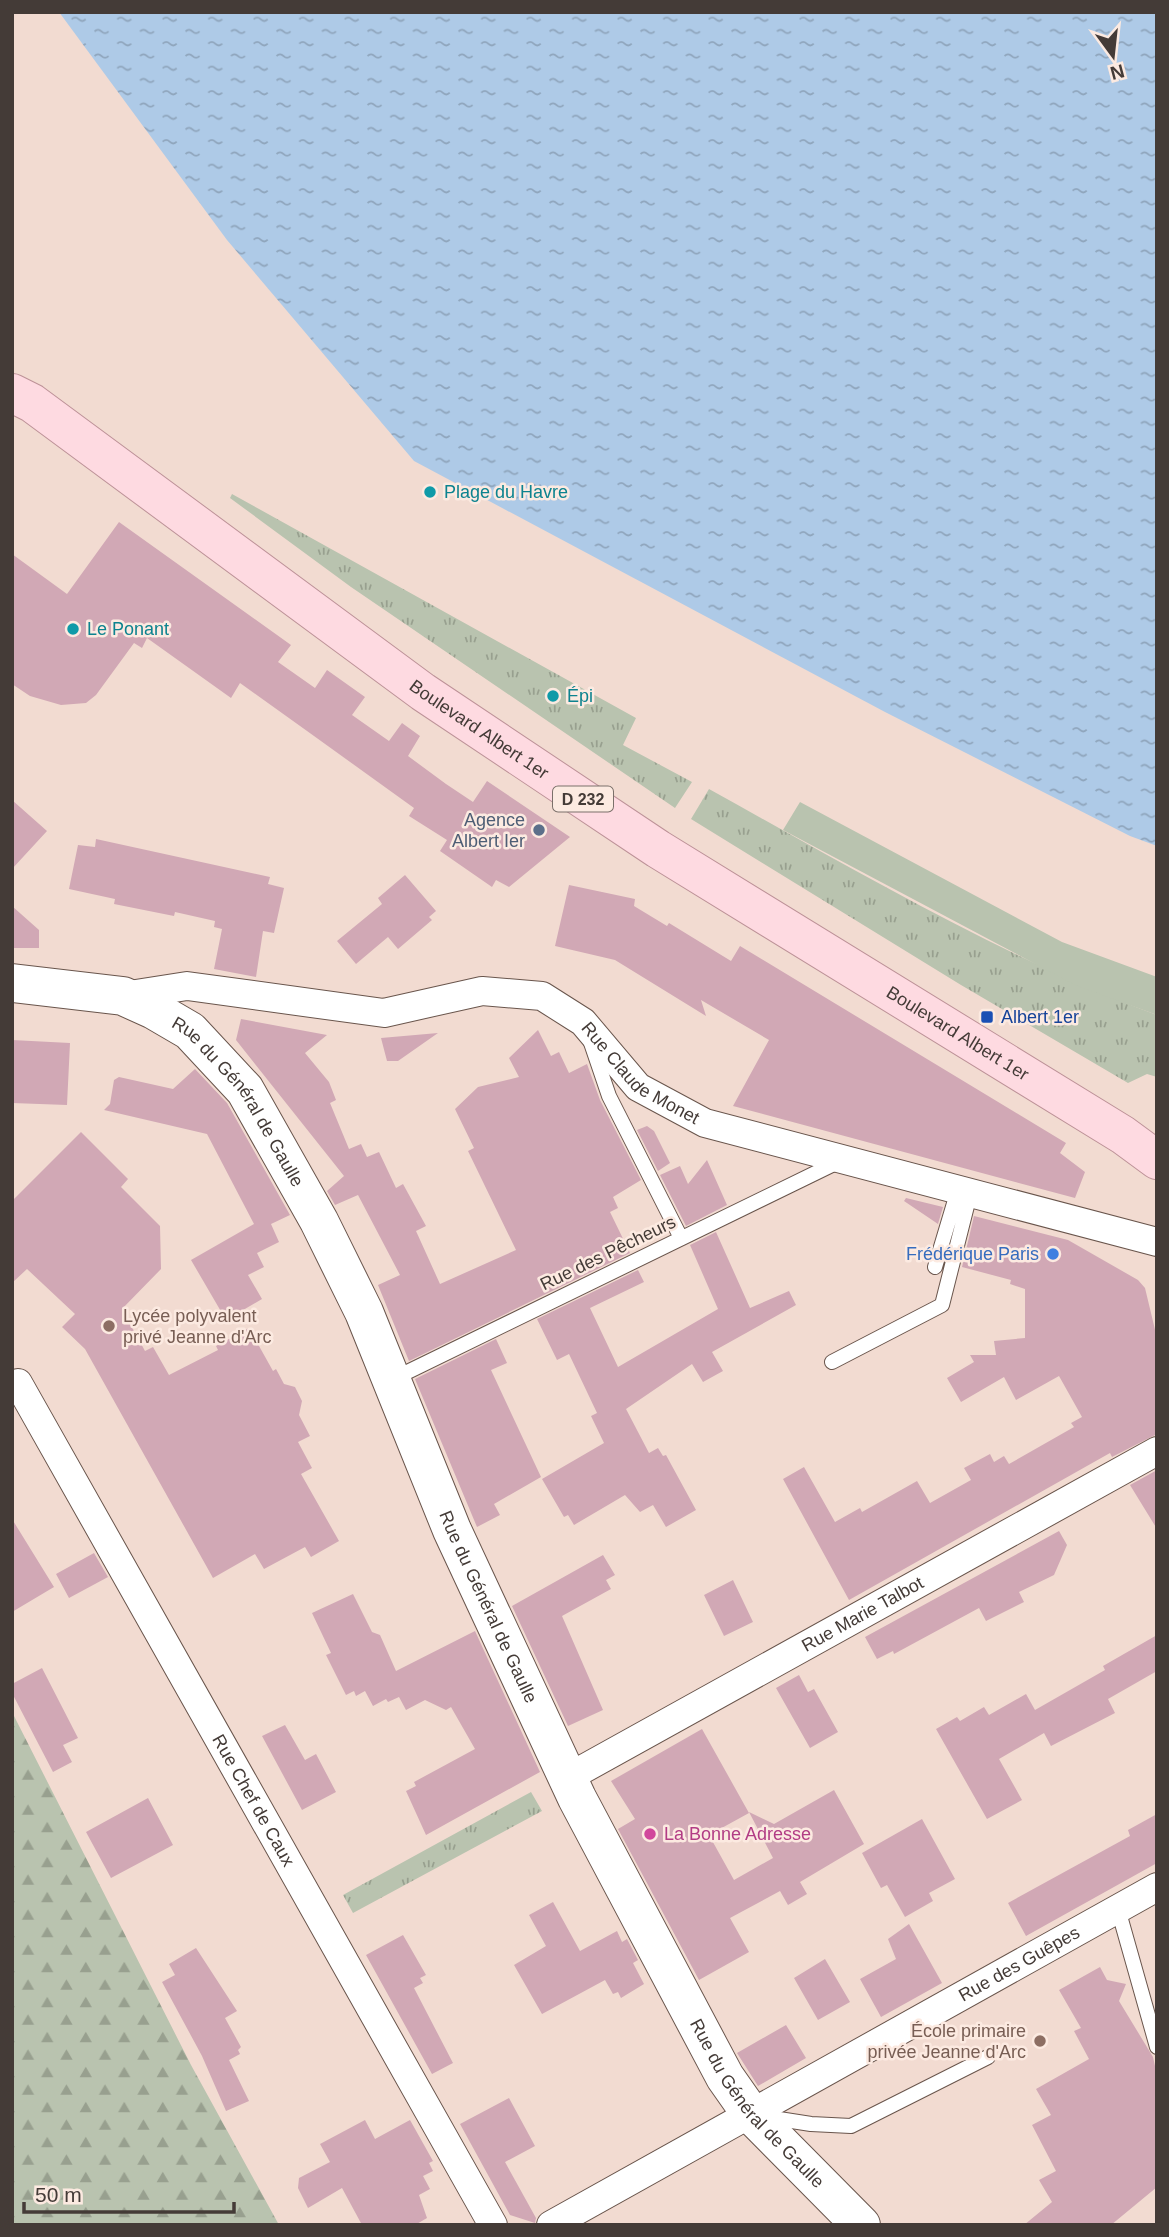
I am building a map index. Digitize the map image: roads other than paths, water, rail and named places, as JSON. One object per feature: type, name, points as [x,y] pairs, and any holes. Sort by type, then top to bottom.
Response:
[{"type":"main road","name":"Boulevard Albert 1er","points":[[19,393],[423,692],[658,849],[1123,1135],[1157,1160]]},
{"type":"main road","points":[[12,983],[123,996]]},
{"type":"main road","name":"Rue du Général de Gaulle","points":[[123,996],[190,1031],[245,1090],[319,1221],[364,1312],[452,1530],[567,1778],[725,2077],[751,2114],[861,2225]]},
{"type":"street","name":"Rue Claude Monet","points":[[123,996],[187,986],[384,1013],[482,990],[542,996],[583,1022],[638,1087],[705,1123],[1157,1242]]},
{"type":"street","name":"Rue Chef de Caux","points":[[12,1386],[18,1383],[166,1641],[493,2225]]},
{"type":"street","name":"Rue Marie Talbot","points":[[567,1778],[1157,1451]]},
{"type":"street","name":"Rue des Guêpes","points":[[551,2225],[1157,1887]]},
{"type":"lane","points":[[583,1022],[609,1096],[681,1238]]},
{"type":"lane","name":"Rue des Pêcheurs","points":[[391,1380],[842,1160]]},
{"type":"lane","points":[[935,1267],[964,1192]]},
{"type":"lane","points":[[832,1362],[942,1305],[964,1192]]},
{"type":"lane","points":[[1118,1909],[1157,2047]]},
{"type":"lane","points":[[751,2114],[811,2124],[851,2126],[988,2057]]},
{"type":"water","points":[[59,12],[1157,12],[1157,846],[1130,836],[885,712],[414,461],[227,240]]},
{"type":"place","name":"Plage du Havre","points":[[430,492]]},
{"type":"place","name":"Le Ponant","points":[[73,629]]},
{"type":"place","name":"Épi","points":[[553,696]]},
{"type":"place","name":"Agence Albert Ier","points":[[539,830]]},
{"type":"place","name":"Albert 1er","points":[[987,1017]]},
{"type":"place","name":"Frédérique Paris","points":[[1053,1254]]},
{"type":"place","name":"Lycée polyvalent privé Jeanne d'Arc","points":[[109,1326]]},
{"type":"place","name":"La Bonne Adresse","points":[[650,1834]]},
{"type":"place","name":"École primaire privée Jeanne d'Arc","points":[[1040,2041]]}]
